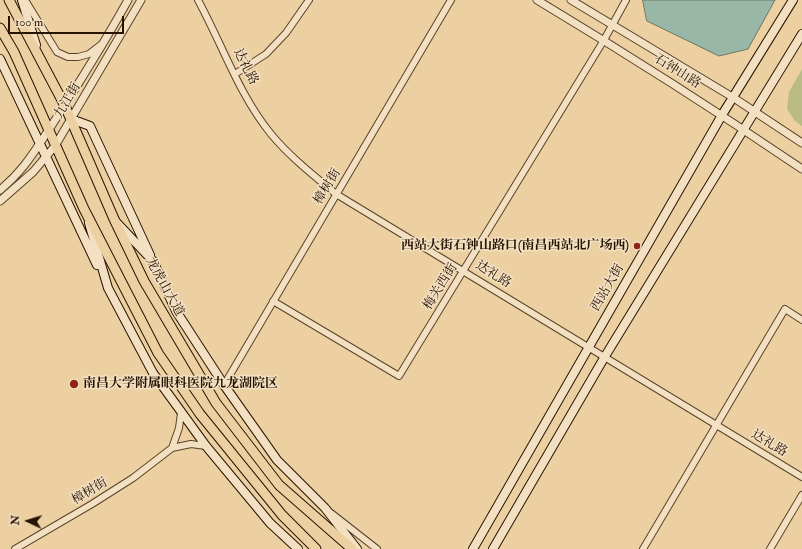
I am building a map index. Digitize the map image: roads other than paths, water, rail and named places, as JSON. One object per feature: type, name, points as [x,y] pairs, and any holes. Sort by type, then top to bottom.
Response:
[{"type":"main road","name":"龙虎山大道","points":[[9,0],[65,106],[114,219],[144,281],[216,403],[280,485],[352,549]]},
{"type":"main road","points":[[22,0],[38,54]]},
{"type":"main road","name":"西站大街","points":[[473,549],[722,115],[734,98],[793,0]]},
{"type":"main road","points":[[0,28],[14,52],[84,209],[158,353],[200,414],[282,515],[316,549]]},
{"type":"main road","points":[[494,549],[604,358],[802,34]]},
{"type":"main road","points":[[0,36],[14,52]]},
{"type":"main road","points":[[0,59],[108,288],[154,373],[181,413],[206,446],[270,523],[296,548]]},
{"type":"main road","points":[[71,119],[90,126],[176,311],[224,385],[277,460],[325,508],[357,549]]},
{"type":"main road","points":[[84,209],[108,288]]},
{"type":"main road","points":[[114,219],[153,261]]},
{"type":"street","points":[[26,0],[57,52],[68,57],[78,58],[89,54],[103,43]]},
{"type":"street","name":"九江街","points":[[0,190],[22,170],[40,144],[65,106],[128,0]]},
{"type":"street","name":"九江街","points":[[0,202],[33,172],[56,146],[141,0]]},
{"type":"street","name":"达礼路","points":[[198,0],[235,74],[254,108],[271,134],[298,163],[336,194],[464,271],[587,348],[802,477]]},
{"type":"street","points":[[235,74],[266,54],[286,33],[310,0]]},
{"type":"street","name":"樟树街","points":[[224,385],[451,0]]},
{"type":"street","name":"石钟山路","points":[[537,0],[604,40],[744,129],[802,169]]},
{"type":"street","name":"石钟山路","points":[[571,0],[734,98],[754,113],[802,143]]},
{"type":"street","name":"梅关西街","points":[[273,301],[399,376],[604,40],[626,0]]},
{"type":"street","points":[[793,49],[802,41]]},
{"type":"street","points":[[643,549],[785,309],[802,320]]},
{"type":"street","points":[[172,448],[179,428],[181,413]]},
{"type":"street","points":[[172,448],[191,444],[206,446]]},
{"type":"street","name":"樟树街","points":[[15,549],[133,478],[172,448]]},
{"type":"street","points":[[770,549],[802,495]]},
{"type":"street","points":[[325,508],[377,549]]},
{"type":"place","name":"西站大街石钟山路口(南昌西站北广场西)","points":[[637,246]]},
{"type":"place","name":"南昌大学附属眼科医院九龙湖院区","points":[[74,384]]}]
